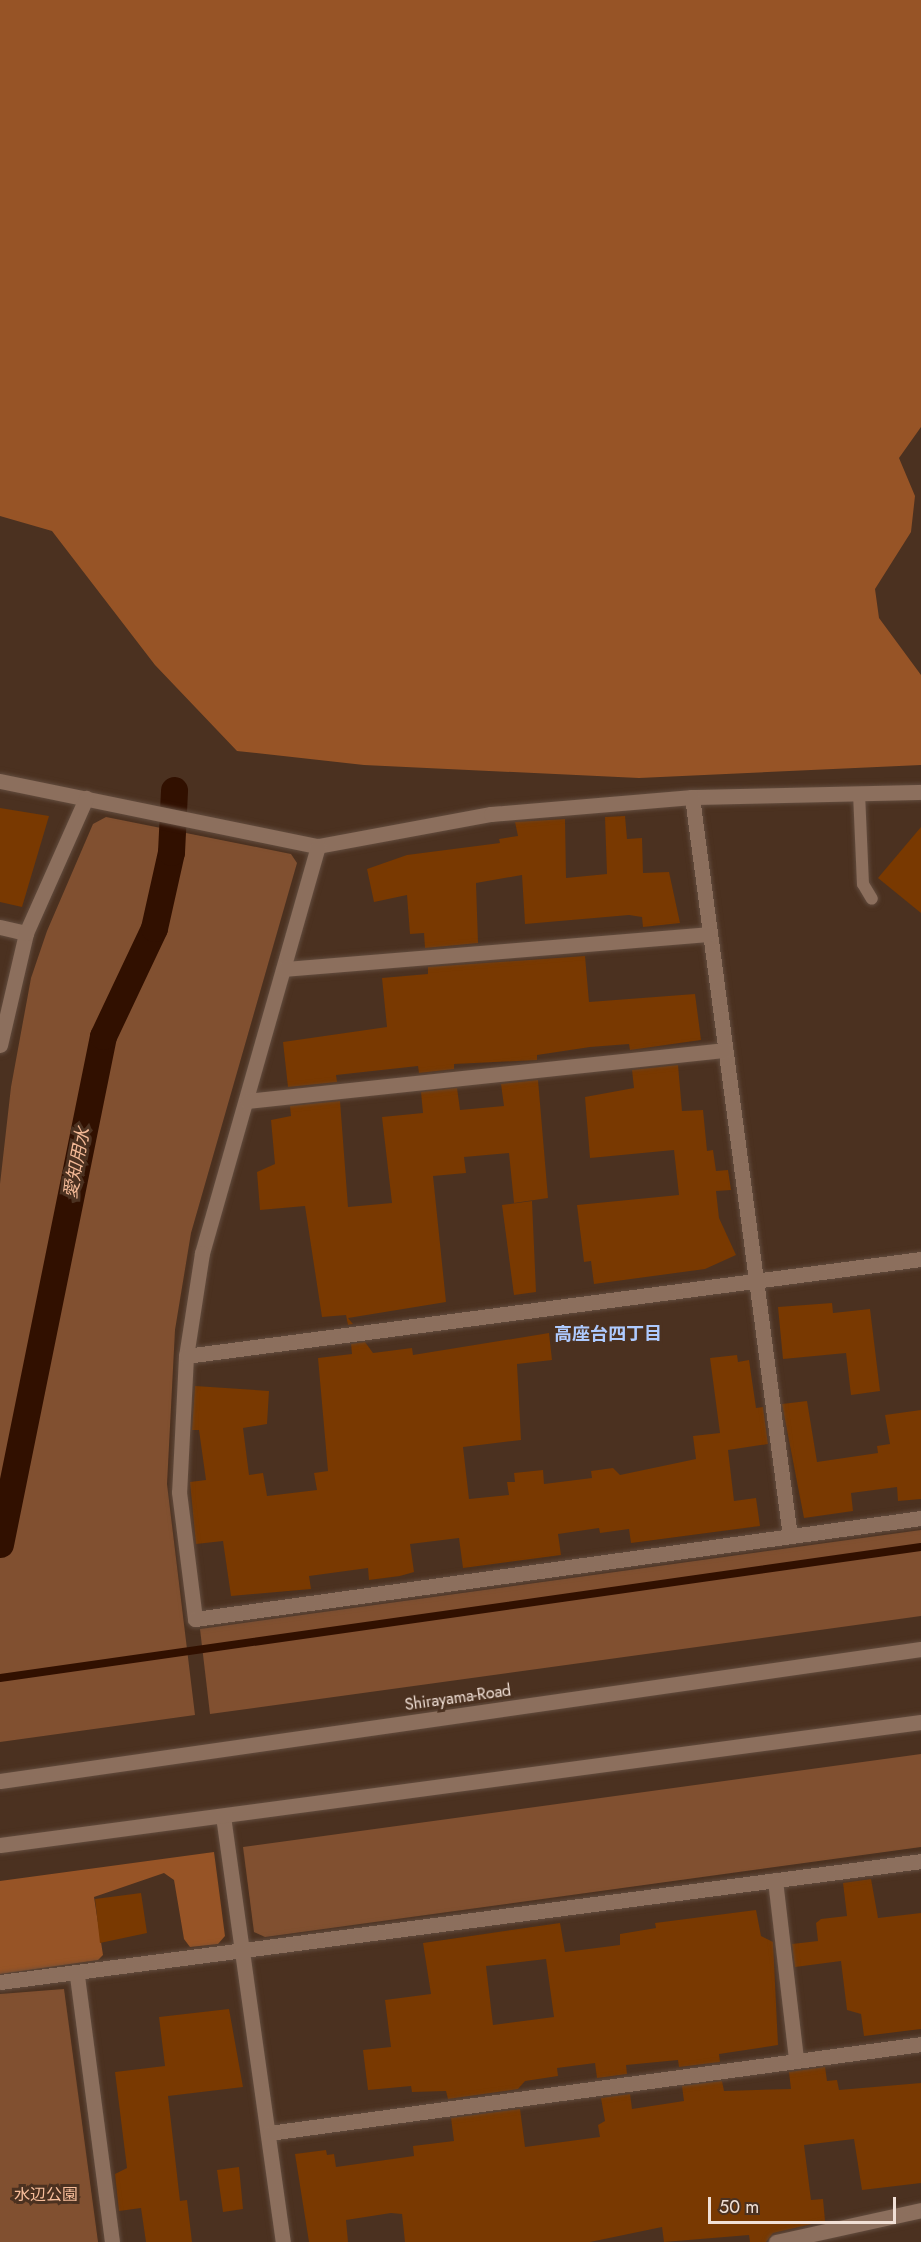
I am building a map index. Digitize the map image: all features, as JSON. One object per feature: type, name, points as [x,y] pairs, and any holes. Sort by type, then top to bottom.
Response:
[{"type":"street","points":[[0,781],[318,846],[491,814],[692,797],[921,792]]},
{"type":"street","points":[[692,797],[790,1536]]},
{"type":"street","points":[[0,1045],[26,933],[86,798]]},
{"type":"street","points":[[318,846],[202,1253],[186,1356],[179,1492],[195,1619],[921,1518]]},
{"type":"street","points":[[0,927],[26,933]]},
{"type":"street","points":[[284,969],[710,934]]},
{"type":"street","points":[[247,1101],[725,1050]]},
{"type":"street","points":[[186,1356],[921,1259]]},
{"type":"street","name":"Shirayama-Road","points":[[0,1781],[921,1648]]},
{"type":"street","points":[[0,1845],[921,1722]]},
{"type":"street","points":[[223,1816],[283,2242]]},
{"type":"street","points":[[0,1982],[77,1976],[242,1949],[921,1861]]},
{"type":"street","points":[[775,1880],[796,2058]]},
{"type":"street","points":[[77,1976],[112,2242]]},
{"type":"street","points":[[269,2133],[796,2058],[921,2044]]},
{"type":"street","points":[[776,2242],[921,2210]]},
{"type":"lane","points":[[859,793],[863,884],[872,899]]},
{"type":"green space","points":[[106,817],[291,854],[297,863],[191,1233],[175,1330],[167,1484],[195,1715],[0,1742],[0,1184],[11,1087],[31,978],[47,931],[93,824]]},
{"type":"green space","points":[[921,1530],[921,1616],[210,1714],[200,1629]]},
{"type":"green space","points":[[921,1754],[921,1847],[265,1937],[254,1932],[243,1847]]},
{"type":"green space","name":"水辺公園","points":[[64,1989],[98,2242],[0,2242],[0,1994]]},
{"type":"shaded area","points":[[0,0],[921,0],[921,427],[899,458],[915,496],[911,532],[875,589],[879,618],[921,675],[921,765],[639,778],[364,765],[237,751],[155,665],[52,531],[0,516]]},
{"type":"shaded area","points":[[214,1852],[225,1936],[218,1944],[190,1947],[184,1939],[174,1880],[164,1873],[94,1897],[103,1955],[98,1960],[0,1974],[0,1881]]},
{"type":"building","points":[[0,808],[49,816],[22,907],[0,902]]},
{"type":"building","points":[[625,816],[627,839],[642,838],[643,873],[669,872],[680,923],[643,927],[642,917],[629,915],[525,924],[522,875],[476,883],[478,943],[425,948],[424,933],[410,934],[407,895],[374,902],[367,869],[407,855],[500,843],[499,839],[518,836],[515,822],[565,819],[566,878],[607,874],[605,817]]},
{"type":"building","points":[[921,827],[921,913],[878,878]]},
{"type":"building","points":[[585,956],[589,1002],[695,994],[701,1040],[630,1050],[629,1044],[590,1047],[537,1055],[537,1060],[454,1064],[454,1069],[419,1073],[418,1066],[336,1075],[337,1082],[288,1087],[283,1042],[387,1027],[382,978],[428,974],[428,967]]},
{"type":"building","points":[[678,1065],[682,1111],[703,1110],[707,1151],[713,1150],[716,1171],[728,1170],[731,1190],[716,1191],[719,1218],[736,1255],[705,1269],[594,1284],[591,1261],[584,1262],[577,1205],[679,1195],[674,1150],[590,1158],[585,1097],[634,1088],[632,1070]]},
{"type":"building","points":[[538,1080],[548,1198],[514,1203],[509,1153],[464,1157],[466,1173],[433,1176],[446,1302],[348,1318],[353,1324],[348,1325],[346,1315],[322,1317],[305,1206],[260,1210],[257,1172],[275,1164],[271,1120],[291,1116],[290,1106],[340,1101],[348,1207],[392,1203],[382,1117],[423,1113],[421,1092],[457,1088],[460,1110],[504,1106],[501,1084]]},
{"type":"building","points":[[532,1201],[536,1292],[514,1295],[502,1205]]},
{"type":"building","points":[[832,1303],[833,1313],[870,1309],[880,1391],[851,1395],[846,1353],[783,1359],[778,1307]]},
{"type":"building","points":[[549,1333],[552,1360],[517,1364],[521,1440],[463,1447],[469,1499],[509,1495],[507,1482],[515,1482],[514,1473],[543,1470],[544,1484],[592,1478],[591,1471],[613,1468],[620,1475],[696,1459],[693,1436],[720,1433],[710,1358],[737,1355],[738,1362],[749,1360],[756,1408],[763,1407],[768,1444],[728,1450],[734,1501],[756,1498],[760,1526],[631,1543],[629,1529],[600,1533],[599,1528],[558,1534],[561,1555],[463,1568],[459,1538],[410,1544],[414,1572],[369,1580],[368,1568],[309,1576],[311,1589],[231,1596],[223,1541],[196,1544],[190,1482],[206,1480],[199,1430],[192,1430],[195,1386],[269,1391],[267,1424],[243,1428],[249,1475],[263,1473],[267,1496],[317,1490],[314,1473],[328,1471],[318,1358],[352,1354],[351,1344],[365,1342],[373,1353],[412,1348],[413,1355]]},
{"type":"building","points":[[807,1401],[817,1462],[878,1453],[877,1446],[890,1444],[885,1415],[921,1410],[921,1499],[898,1501],[897,1487],[851,1493],[853,1511],[804,1518],[782,1404]]},
{"type":"building","points":[[871,1879],[878,1918],[921,1913],[921,2029],[864,2036],[861,2014],[847,2010],[841,1961],[795,1967],[792,1944],[818,1941],[816,1923],[821,1919],[847,1916],[843,1883]]},
{"type":"building","points":[[141,1893],[147,1933],[100,1943],[95,1899]]},
{"type":"building","points":[[756,1910],[761,1936],[773,1942],[778,2045],[719,2054],[720,2062],[679,2067],[678,2060],[626,2065],[627,2074],[597,2078],[595,2063],[557,2068],[558,2076],[525,2081],[518,2089],[448,2099],[446,2091],[412,2092],[411,2086],[368,2090],[363,2050],[391,2047],[385,2000],[431,1994],[423,1943],[560,1923],[565,1952],[620,1945],[620,1934],[656,1928],[655,1923]],"holes":[[[546,1959],[554,2017],[493,2025],[486,1966]]]},
{"type":"building","points":[[229,2009],[243,2087],[168,2096],[180,2201],[187,2200],[192,2242],[146,2242],[141,2208],[119,2211],[115,2174],[127,2168],[115,2072],[165,2066],[159,2017]]},
{"type":"building","points":[[825,2067],[827,2081],[837,2080],[839,2090],[921,2083],[921,2183],[862,2190],[854,2139],[804,2145],[811,2200],[823,2199],[825,2221],[773,2233],[766,2242],[750,2242],[749,2235],[664,2242],[662,2227],[590,2242],[405,2242],[402,2214],[391,2213],[346,2220],[348,2242],[309,2242],[295,2154],[326,2150],[327,2155],[334,2154],[336,2167],[414,2156],[413,2146],[454,2141],[451,2118],[520,2109],[525,2147],[600,2137],[598,2125],[605,2121],[601,2098],[630,2094],[632,2109],[684,2101],[682,2086],[722,2081],[724,2091],[791,2089],[789,2072]]},
{"type":"building","points":[[239,2167],[243,2209],[223,2212],[217,2170]]},
{"type":"waterway","name":"愛知用水","points":[[0,1544],[103,1036],[154,928],[171,852],[174,790]]},
{"type":"waterway","points":[[0,1678],[921,1547]]},
{"type":"district","name":"高座台四丁目","points":[[608,1334]]}]
